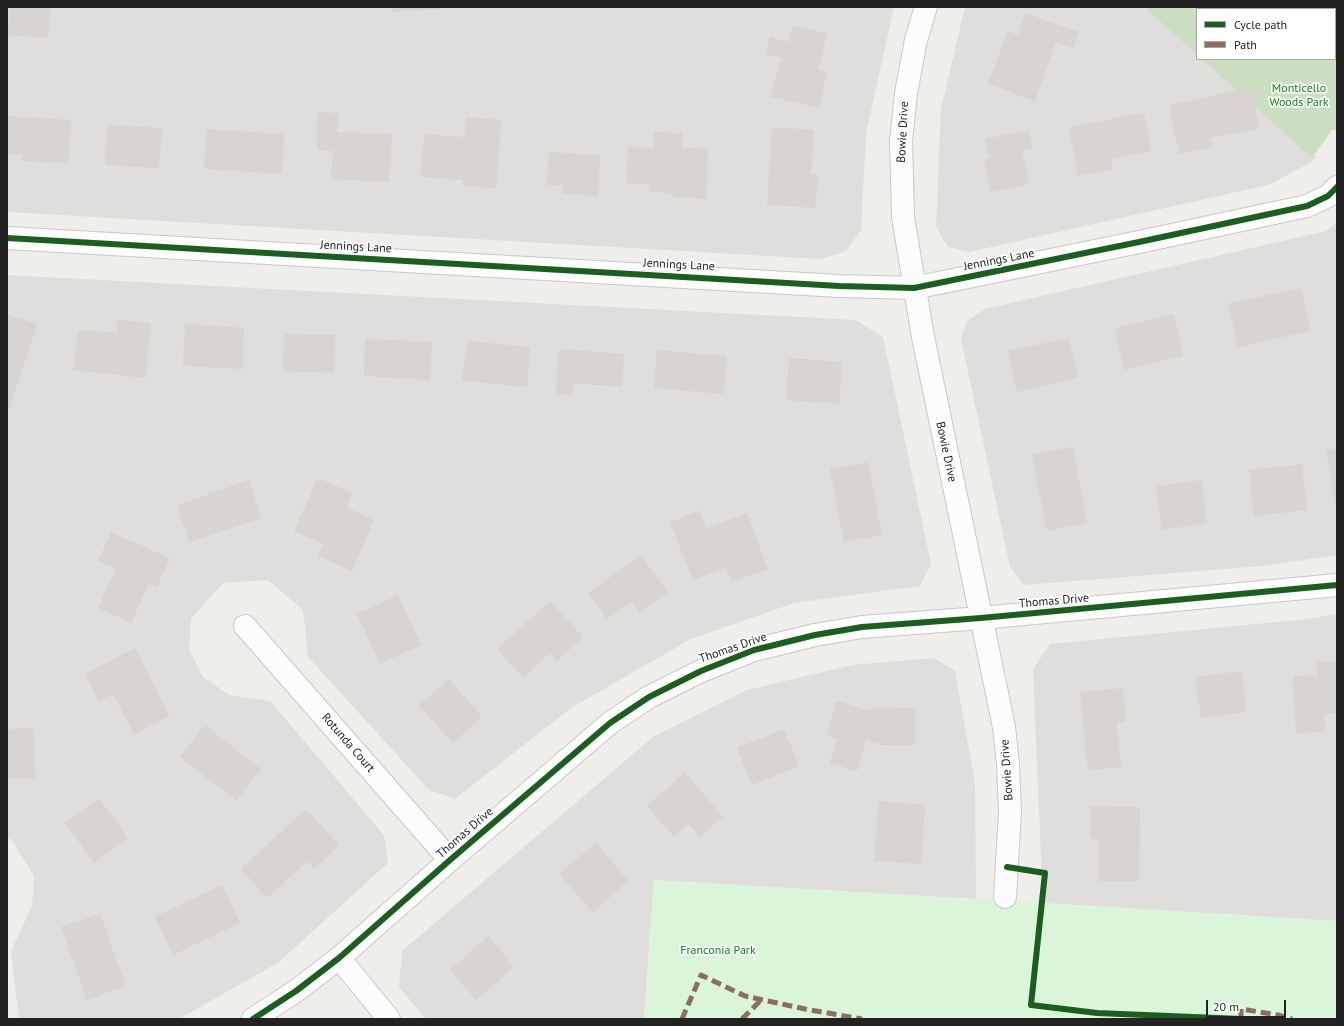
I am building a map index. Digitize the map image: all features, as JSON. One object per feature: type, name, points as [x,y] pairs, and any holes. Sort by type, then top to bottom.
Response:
[{"type":"street","name":"Bowie Drive","points":[[926,7],[916,40],[906,93],[901,141],[903,217],[922,337],[1004,727],[1008,764],[1010,813],[1005,898]]},
{"type":"street","name":"Jennings Lane","points":[[7,238],[832,285],[914,288],[1307,206],[1328,196],[1337,187]]},
{"type":"street","name":"Thomas Drive","points":[[253,1019],[296,991],[339,958],[450,860],[610,723],[649,697],[701,670],[754,650],[815,634],[862,628],[1337,585]]},
{"type":"street","name":"Rotunda Court","points":[[245,626],[450,860]]},
{"type":"street","points":[[339,958],[389,1019]]},
{"type":"shaded area","points":[[7,7],[894,7],[866,134],[861,230],[846,251],[821,259],[7,212]]},
{"type":"shaded area","points":[[965,7],[1153,7],[1196,50],[1196,60],[1207,60],[1316,157],[1310,163],[1268,185],[969,252],[948,247],[936,227],[941,109]]},
{"type":"shaded area","points":[[1337,222],[1337,555],[1263,566],[1024,585],[1010,567],[961,339],[967,321],[985,309],[1326,231]]},
{"type":"shaded area","points":[[7,275],[856,320],[883,337],[931,564],[920,586],[794,603],[691,639],[571,708],[455,799],[429,790],[308,657],[303,610],[268,580],[223,583],[191,619],[189,649],[203,677],[229,695],[270,701],[384,835],[388,863],[279,962],[179,1019],[19,1019],[11,951],[32,906],[34,876],[12,840],[7,838]]},
{"type":"shaded area","points":[[1337,614],[1337,921],[1043,903],[1033,669],[1050,644],[1308,619]]},
{"type":"shaded area","points":[[934,658],[955,671],[975,783],[976,899],[654,880],[644,1019],[426,1019],[399,987],[402,951],[654,736],[747,690],[852,665]]},
{"type":"green space","name":"Monticello Woods Park","points":[[1149,7],[1337,7],[1337,130],[1332,130],[1312,158],[1203,60],[1336,60],[1336,8],[1196,8],[1196,54],[1148,10]]},
{"type":"green space","name":"Franconia Park","points":[[654,880],[1337,921],[1337,1019],[644,1019]]},
{"type":"building","points":[[10,7],[50,7],[48,38],[8,35]]},
{"type":"building","points":[[392,7],[450,7],[450,8],[392,12]]},
{"type":"building","points":[[1026,13],[1079,32],[1073,48],[1056,42],[1035,101],[988,84],[1008,31],[1018,35]]},
{"type":"building","points":[[793,26],[827,34],[818,70],[827,72],[819,108],[771,97],[781,58],[766,55],[770,37],[789,42]]},
{"type":"building","points":[[1251,88],[1259,128],[1211,138],[1213,147],[1179,154],[1169,105]]},
{"type":"building","points":[[318,112],[338,113],[337,132],[392,134],[389,182],[331,179],[333,151],[317,150]]},
{"type":"building","points":[[1144,113],[1151,151],[1111,159],[1113,169],[1078,176],[1069,127]]},
{"type":"building","points":[[7,116],[71,120],[68,163],[21,161],[22,155],[7,154]]},
{"type":"building","points":[[466,117],[501,120],[496,188],[462,186],[463,180],[421,177],[424,134],[465,137]]},
{"type":"building","points":[[107,125],[162,128],[159,168],[105,165]]},
{"type":"building","points":[[772,127],[814,130],[811,174],[818,175],[815,208],[767,205]]},
{"type":"building","points":[[207,129],[284,134],[282,174],[204,169]]},
{"type":"building","points":[[1029,130],[1032,148],[1022,150],[1029,184],[991,192],[984,159],[989,158],[985,139]]},
{"type":"building","points":[[654,132],[682,133],[682,148],[708,149],[706,199],[673,197],[673,193],[649,192],[650,184],[627,183],[628,147],[654,148]]},
{"type":"building","points":[[549,152],[600,155],[598,196],[562,194],[562,186],[547,185]]},
{"type":"building","points":[[1301,288],[1310,331],[1238,347],[1228,304]]},
{"type":"building","points":[[7,314],[37,324],[7,416]]},
{"type":"building","points":[[1174,314],[1183,356],[1124,370],[1115,328]]},
{"type":"building","points":[[118,320],[151,323],[145,378],[73,370],[78,330],[117,333]]},
{"type":"building","points":[[185,324],[244,328],[242,369],[183,366]]},
{"type":"building","points":[[284,334],[335,335],[334,373],[283,371]]},
{"type":"building","points":[[1069,338],[1078,378],[1017,392],[1008,351]]},
{"type":"building","points":[[365,339],[432,342],[430,380],[364,376]]},
{"type":"building","points":[[467,341],[530,347],[527,387],[462,381]]},
{"type":"building","points":[[559,349],[624,354],[622,387],[573,383],[573,395],[556,394]]},
{"type":"building","points":[[657,350],[727,356],[724,394],[654,388]]},
{"type":"building","points":[[789,358],[842,362],[839,404],[786,400]]},
{"type":"building","points":[[1073,447],[1087,523],[1047,531],[1032,455]]},
{"type":"building","points":[[1337,448],[1337,506],[1336,507],[1326,450]]},
{"type":"building","points":[[868,462],[882,535],[844,542],[830,469]]},
{"type":"building","points":[[1302,464],[1307,510],[1254,516],[1249,470]]},
{"type":"building","points":[[318,478],[352,493],[346,507],[374,520],[352,571],[318,556],[323,544],[294,531]]},
{"type":"building","points":[[249,480],[261,518],[189,542],[177,505]]},
{"type":"building","points":[[1201,480],[1207,523],[1162,530],[1156,486]]},
{"type":"building","points":[[699,511],[706,529],[747,513],[768,569],[732,582],[726,567],[693,580],[670,522]]},
{"type":"building","points":[[111,532],[170,558],[157,587],[149,583],[131,623],[98,608],[116,569],[98,561]]},
{"type":"building","points":[[641,555],[668,593],[639,613],[632,602],[607,619],[588,593]]},
{"type":"building","points":[[398,595],[421,645],[380,664],[357,614]]},
{"type":"building","points":[[550,601],[583,637],[557,661],[550,653],[523,678],[497,649]]},
{"type":"building","points":[[135,648],[169,716],[134,734],[113,694],[99,701],[85,674]]},
{"type":"building","points":[[1337,661],[1337,713],[1324,714],[1325,732],[1296,733],[1293,676],[1318,675],[1317,662]]},
{"type":"building","points":[[1241,671],[1247,712],[1201,718],[1195,677]]},
{"type":"building","points":[[449,679],[482,717],[453,743],[419,705]]},
{"type":"building","points":[[1123,688],[1126,722],[1117,723],[1121,767],[1088,770],[1080,692]]},
{"type":"building","points":[[836,702],[841,702],[863,709],[915,708],[915,745],[883,745],[866,740],[857,771],[830,763],[837,739],[827,736]]},
{"type":"building","points":[[205,725],[261,769],[236,801],[180,757]]},
{"type":"building","points":[[33,728],[35,778],[7,779],[7,729]]},
{"type":"building","points":[[784,729],[799,766],[752,785],[737,748]]},
{"type":"building","points":[[685,773],[723,817],[700,837],[689,824],[674,837],[647,806]]},
{"type":"building","points":[[99,798],[128,838],[94,863],[65,823]]},
{"type":"building","points":[[879,801],[925,805],[921,864],[874,861]]},
{"type":"building","points":[[1090,806],[1140,807],[1139,881],[1098,881],[1098,839],[1090,839]]},
{"type":"building","points":[[306,809],[339,845],[314,869],[307,861],[267,898],[241,869]]},
{"type":"building","points":[[596,843],[628,881],[593,912],[559,874]]},
{"type":"building","points":[[222,885],[240,923],[173,955],[155,917]]},
{"type":"building","points":[[100,914],[126,986],[87,1000],[61,927]]},
{"type":"building","points":[[488,936],[514,967],[476,1000],[450,970]]},
{"type":"marked path","points":[[682,1019],[701,975],[745,996],[862,1019]]},
{"type":"marked path","points":[[742,1019],[761,1000]]},
{"type":"marked path","points":[[1241,1019],[1241,1009],[1278,1015],[1292,1019]]},
{"type":"cycle path","points":[[7,238],[839,286],[914,288],[1307,206],[1328,196],[1337,187]]},
{"type":"cycle path","points":[[253,1019],[296,991],[339,958],[450,860],[610,723],[649,697],[701,671],[754,650],[815,635],[862,627],[981,618],[1337,585]]},
{"type":"cycle path","points":[[1007,867],[1045,873],[1031,1005],[1097,1013],[1241,1019]]}]
